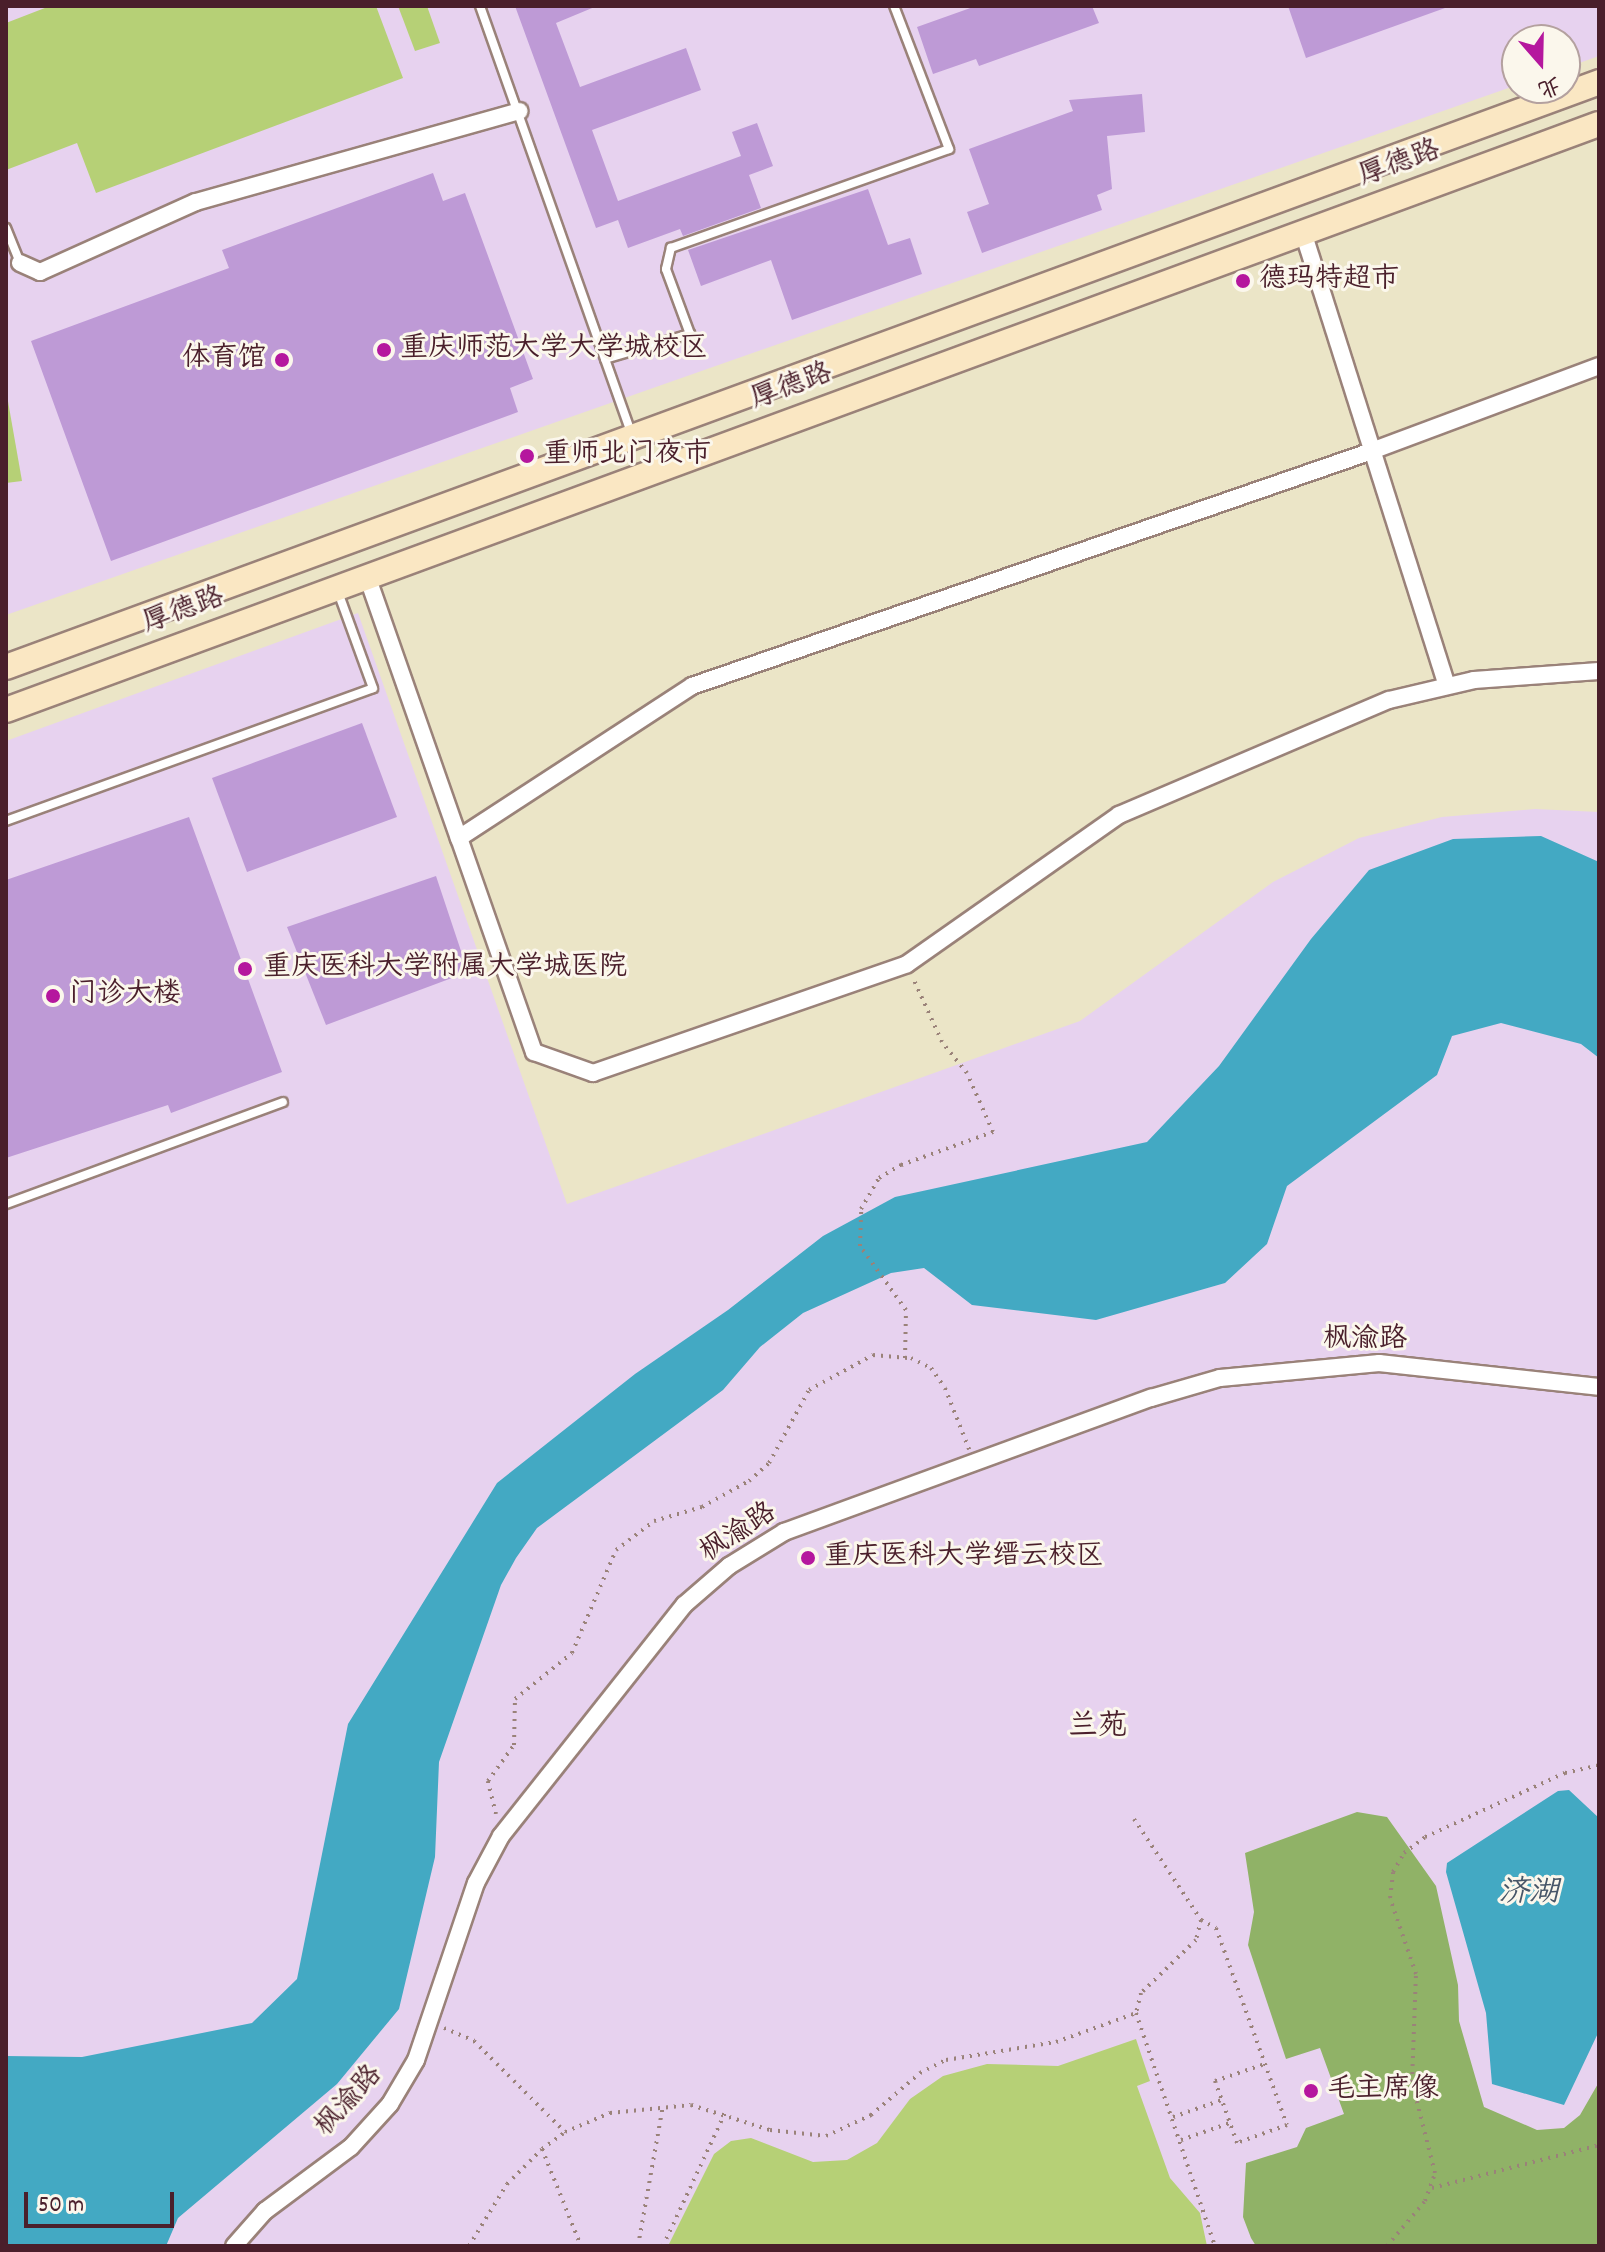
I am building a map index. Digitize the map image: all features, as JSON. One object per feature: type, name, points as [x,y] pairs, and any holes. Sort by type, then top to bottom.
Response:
[{"type":"main road","name":"厚德路","points":[[6,667],[1599,82]]},
{"type":"main road","name":"厚德路","points":[[6,710],[1599,124]]},
{"type":"street","points":[[20,263],[40,272],[196,202],[519,111]]},
{"type":"street","points":[[1303,232],[1447,686]]},
{"type":"street","points":[[459,838],[692,686],[1372,451],[1599,366]]},
{"type":"street","points":[[367,576],[534,1052],[593,1073],[907,964],[1119,815],[1389,700],[1447,686],[1599,671]]},
{"type":"street","name":"枫渝路","points":[[234,2246],[265,2211],[351,2147],[390,2104],[416,2060],[476,1883],[501,1836],[684,1605],[729,1566],[784,1532],[1151,1398],[1220,1378],[1295,1367],[1379,1363],[1599,1387]]},
{"type":"lane","points":[[480,6],[633,438]]},
{"type":"lane","points":[[605,359],[690,334],[666,269],[671,248],[949,149],[894,6]]},
{"type":"lane","points":[[6,228],[20,263]]},
{"type":"lane","points":[[6,821],[373,688],[336,587]]},
{"type":"lane","points":[[6,1204],[283,1102]]},
{"type":"path","points":[[905,1358],[906,1310],[860,1246],[861,1209],[879,1178],[901,1165],[993,1132],[967,1073],[942,1042],[907,964]]},
{"type":"path","points":[[501,1836],[488,1781],[514,1745],[515,1699],[572,1653],[616,1550],[654,1521],[702,1507],[749,1481],[769,1463],[809,1390],[873,1355],[905,1358],[931,1368],[945,1388],[974,1463]]},
{"type":"path","points":[[1387,2246],[1432,2188],[1434,2156],[1410,2063],[1416,1974],[1390,1898],[1393,1872],[1404,1853],[1425,1837],[1565,1773],[1599,1765]]},
{"type":"path","points":[[1134,1819],[1201,1920],[1216,1928],[1287,2125],[1237,2143],[1215,2081],[1265,2064]]},
{"type":"path","points":[[1201,1920],[1196,1940],[1141,1993],[1136,2013],[1215,2246]]},
{"type":"path","points":[[469,2246],[507,2184],[542,2149],[565,2132],[610,2113],[663,2105],[725,2113],[770,2130],[826,2136],[871,2115],[920,2073],[946,2060],[1056,2042],[1136,2013]]},
{"type":"path","points":[[428,2023],[474,2041],[565,2132]]},
{"type":"path","points":[[1173,2117],[1222,2100]]},
{"type":"path","points":[[638,2246],[663,2105]]},
{"type":"path","points":[[663,2246],[725,2113]]},
{"type":"path","points":[[1181,2140],[1230,2123]]},
{"type":"path","points":[[1432,2188],[1599,2145]]},
{"type":"path","points":[[542,2149],[581,2246]]},
{"type":"shaded area","name":"重庆师范大学大学城校区","points":[[6,6],[1599,6],[1599,56],[1581,62],[1581,24],[1501,24],[1501,91],[6,615]]},
{"type":"shaded area","name":"重庆医科大学缙云校区","points":[[358,613],[567,1204],[1080,1021],[1273,882],[1359,838],[1442,817],[1535,809],[1599,812],[1599,2246],[6,2246],[6,741]]},
{"type":"green space","points":[[50,6],[376,6],[403,78],[96,193],[77,143],[6,170],[6,23]]},
{"type":"green space","points":[[398,6],[427,6],[440,43],[415,51]]},
{"type":"green space","points":[[6,390],[22,481],[6,483]]},
{"type":"green space","points":[[1357,1812],[1387,1817],[1436,1886],[1458,1985],[1459,2021],[1484,2107],[1537,2130],[1564,2128],[1580,2115],[1599,2082],[1599,2246],[1256,2246],[1251,2238],[1243,2217],[1246,2163],[1297,2147],[1306,2128],[1344,2114],[1320,2048],[1286,2059],[1248,1945],[1254,1912],[1245,1853]]},
{"type":"green space","points":[[1136,2039],[1150,2081],[1137,2086],[1170,2178],[1200,2213],[1207,2246],[668,2246],[714,2154],[731,2141],[751,2138],[813,2162],[847,2160],[877,2143],[910,2099],[943,2076],[987,2064],[1058,2066]]},
{"type":"water","points":[[1541,836],[1599,862],[1599,1058],[1581,1044],[1501,1023],[1452,1036],[1437,1075],[1287,1186],[1267,1244],[1225,1283],[1096,1320],[972,1305],[924,1268],[891,1273],[803,1313],[760,1347],[723,1390],[537,1528],[516,1558],[501,1585],[439,1762],[435,1857],[399,2009],[337,2084],[178,2218],[166,2246],[6,2246],[6,2056],[82,2057],[252,2023],[297,1979],[348,1724],[497,1483],[635,1374],[728,1310],[823,1236],[895,1197],[1147,1142],[1219,1066],[1311,939],[1369,870],[1453,839]]},
{"type":"water","name":"济湖","points":[[1569,1790],[1599,1818],[1599,2031],[1564,2105],[1492,2084],[1486,2013],[1446,1872],[1447,1863],[1558,1791]]},
{"type":"building","points":[[515,6],[597,6],[556,23],[580,87],[686,48],[701,90],[592,130],[618,201],[741,156],[732,132],[757,123],[773,166],[749,175],[761,208],[683,236],[680,229],[628,248],[618,220],[596,228]]},
{"type":"building","points":[[976,6],[1092,6],[1099,23],[979,66],[976,59],[933,74],[917,27]]},
{"type":"building","points":[[1288,6],[1444,6],[1445,8],[1306,58]]},
{"type":"building","points":[[1142,94],[1145,132],[1107,136],[1112,189],[1097,195],[1102,210],[982,253],[967,212],[989,204],[969,149],[1073,111],[1069,100]]},
{"type":"building","name":"体育馆","points":[[433,173],[443,201],[465,193],[533,379],[510,388],[518,412],[111,561],[31,341],[229,268],[222,250]]},
{"type":"building","points":[[868,189],[888,245],[910,238],[922,274],[792,320],[771,260],[701,286],[688,250]]},
{"type":"building","points":[[362,723],[397,817],[247,872],[212,778]]},
{"type":"building","points":[[189,817],[282,1072],[171,1113],[168,1105],[6,1158],[6,880]]},
{"type":"building","points":[[436,876],[468,972],[326,1025],[287,927]]},
{"type":"place","name":"德玛特超市","points":[[1243,281]]},
{"type":"place","name":"重庆师范大学大学城校区","points":[[384,350]]},
{"type":"place","name":"体育馆","points":[[282,360]]},
{"type":"place","name":"重师北门夜市","points":[[527,456]]},
{"type":"place","name":"重庆医科大学附属大学城医院","points":[[245,969]]},
{"type":"place","name":"门诊大楼","points":[[53,996]]},
{"type":"place","name":"重庆医科大学缙云校区","points":[[808,1558]]},
{"type":"place","name":"毛主席像","points":[[1311,2091]]},
{"type":"district","name":"兰苑","points":[[1098,1729]]}]
